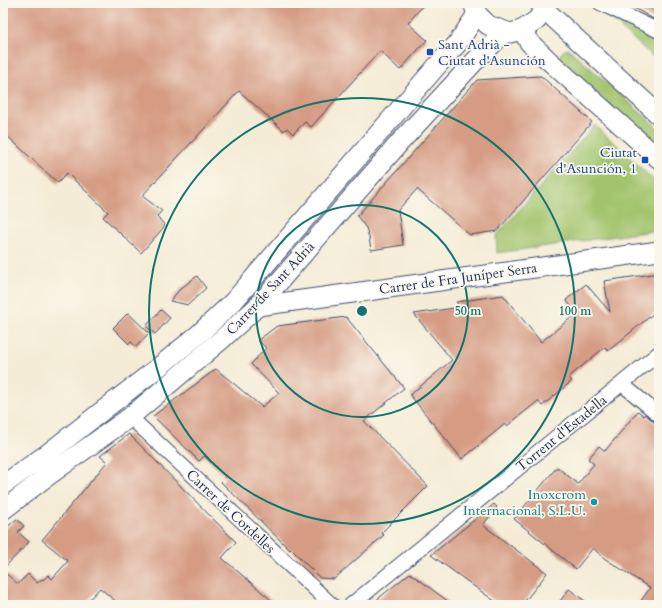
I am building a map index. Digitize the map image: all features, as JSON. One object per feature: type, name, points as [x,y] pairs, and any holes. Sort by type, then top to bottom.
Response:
[{"type":"street","points":[[596,5],[659,31]]},
{"type":"street","points":[[545,6],[659,114]]},
{"type":"street","name":"Carrer de Sant Adrià","points":[[3,510],[130,417],[221,340],[258,306],[401,141],[475,61],[513,31],[537,20],[545,6]]},
{"type":"street","points":[[475,9],[488,25],[513,31],[529,42],[659,159]]},
{"type":"street","name":"Carrer de Sant Adrià","points":[[3,485],[47,454],[160,366],[200,334],[233,302],[457,44],[475,9]]},
{"type":"street","name":"Carrer de Fra Juníper Serra","points":[[258,306],[659,251]]},
{"type":"street","name":"Torrent d'Estadella","points":[[351,605],[659,353]]},
{"type":"street","points":[[622,384],[659,415]]},
{"type":"street","name":"Carrer de Cordelles","points":[[130,417],[332,605]]},
{"type":"green space","points":[[610,14],[659,40],[659,62],[608,16]]},
{"type":"green space","points":[[567,49],[659,129],[659,149],[561,61],[561,54]]},
{"type":"green space","points":[[595,125],[659,185],[659,230],[497,253],[496,236]]},
{"type":"building","points":[[3,3],[425,3],[408,23],[427,40],[400,70],[380,51],[311,127],[305,122],[293,134],[287,128],[284,131],[239,91],[142,196],[162,211],[157,216],[165,226],[141,253],[103,217],[108,212],[67,173],[58,183],[3,132]]},
{"type":"building","points":[[626,3],[659,3],[659,22],[655,20]]},
{"type":"building","points":[[541,76],[592,122],[497,231],[470,235],[417,189],[398,210],[403,245],[371,250],[366,228],[357,216],[477,80]]},
{"type":"building","points":[[659,273],[659,309],[608,351],[605,347],[569,377],[572,381],[542,406],[538,401],[507,426],[505,424],[462,459],[410,395],[452,360],[414,314],[461,307],[456,302],[503,295],[541,342],[577,313],[566,300],[586,284],[610,312],[604,281]]},
{"type":"building","points":[[197,276],[206,288],[188,305],[170,301],[180,289]]},
{"type":"building","points":[[161,310],[170,318],[155,334],[146,326]]},
{"type":"building","points":[[128,313],[149,333],[136,347],[131,342],[129,344],[113,328]]},
{"type":"building","points":[[346,317],[404,388],[364,421],[428,486],[381,533],[384,535],[334,579],[320,578],[221,482],[226,477],[204,456],[199,461],[153,416],[216,369],[262,407],[279,393],[251,364],[266,348],[258,340],[277,326]]},
{"type":"building","name":"Inoxcrom Internacional, S.L.U.","points":[[638,411],[644,416],[645,414],[654,422],[659,423],[659,605],[638,605],[650,588],[604,558],[593,548],[576,569],[514,519],[557,467],[578,484],[594,464],[588,459],[599,446],[605,451]]},
{"type":"building","points":[[129,434],[236,542],[222,558],[277,605],[120,605],[100,588],[84,605],[3,605],[3,571],[18,584],[28,574],[37,583],[48,575],[52,579],[68,561],[42,540],[107,462],[100,456]]},
{"type":"building","points":[[494,504],[497,507],[483,525],[547,573],[522,605],[500,605],[431,555]]},
{"type":"building","points":[[17,519],[24,526],[18,532],[29,542],[3,569],[3,530]]},
{"type":"building","points":[[410,573],[453,605],[370,605]]},
{"type":"building","points":[[569,589],[590,605],[557,605]]},
{"type":"place","name":"Sant Adrià - Ciutat d'Asunción","points":[[430,52]]},
{"type":"place","name":"Ciutat d'Asunción, 1","points":[[645,160]]},
{"type":"place","name":"Inoxcrom Internacional, S.L.U.","points":[[594,502]]}]
